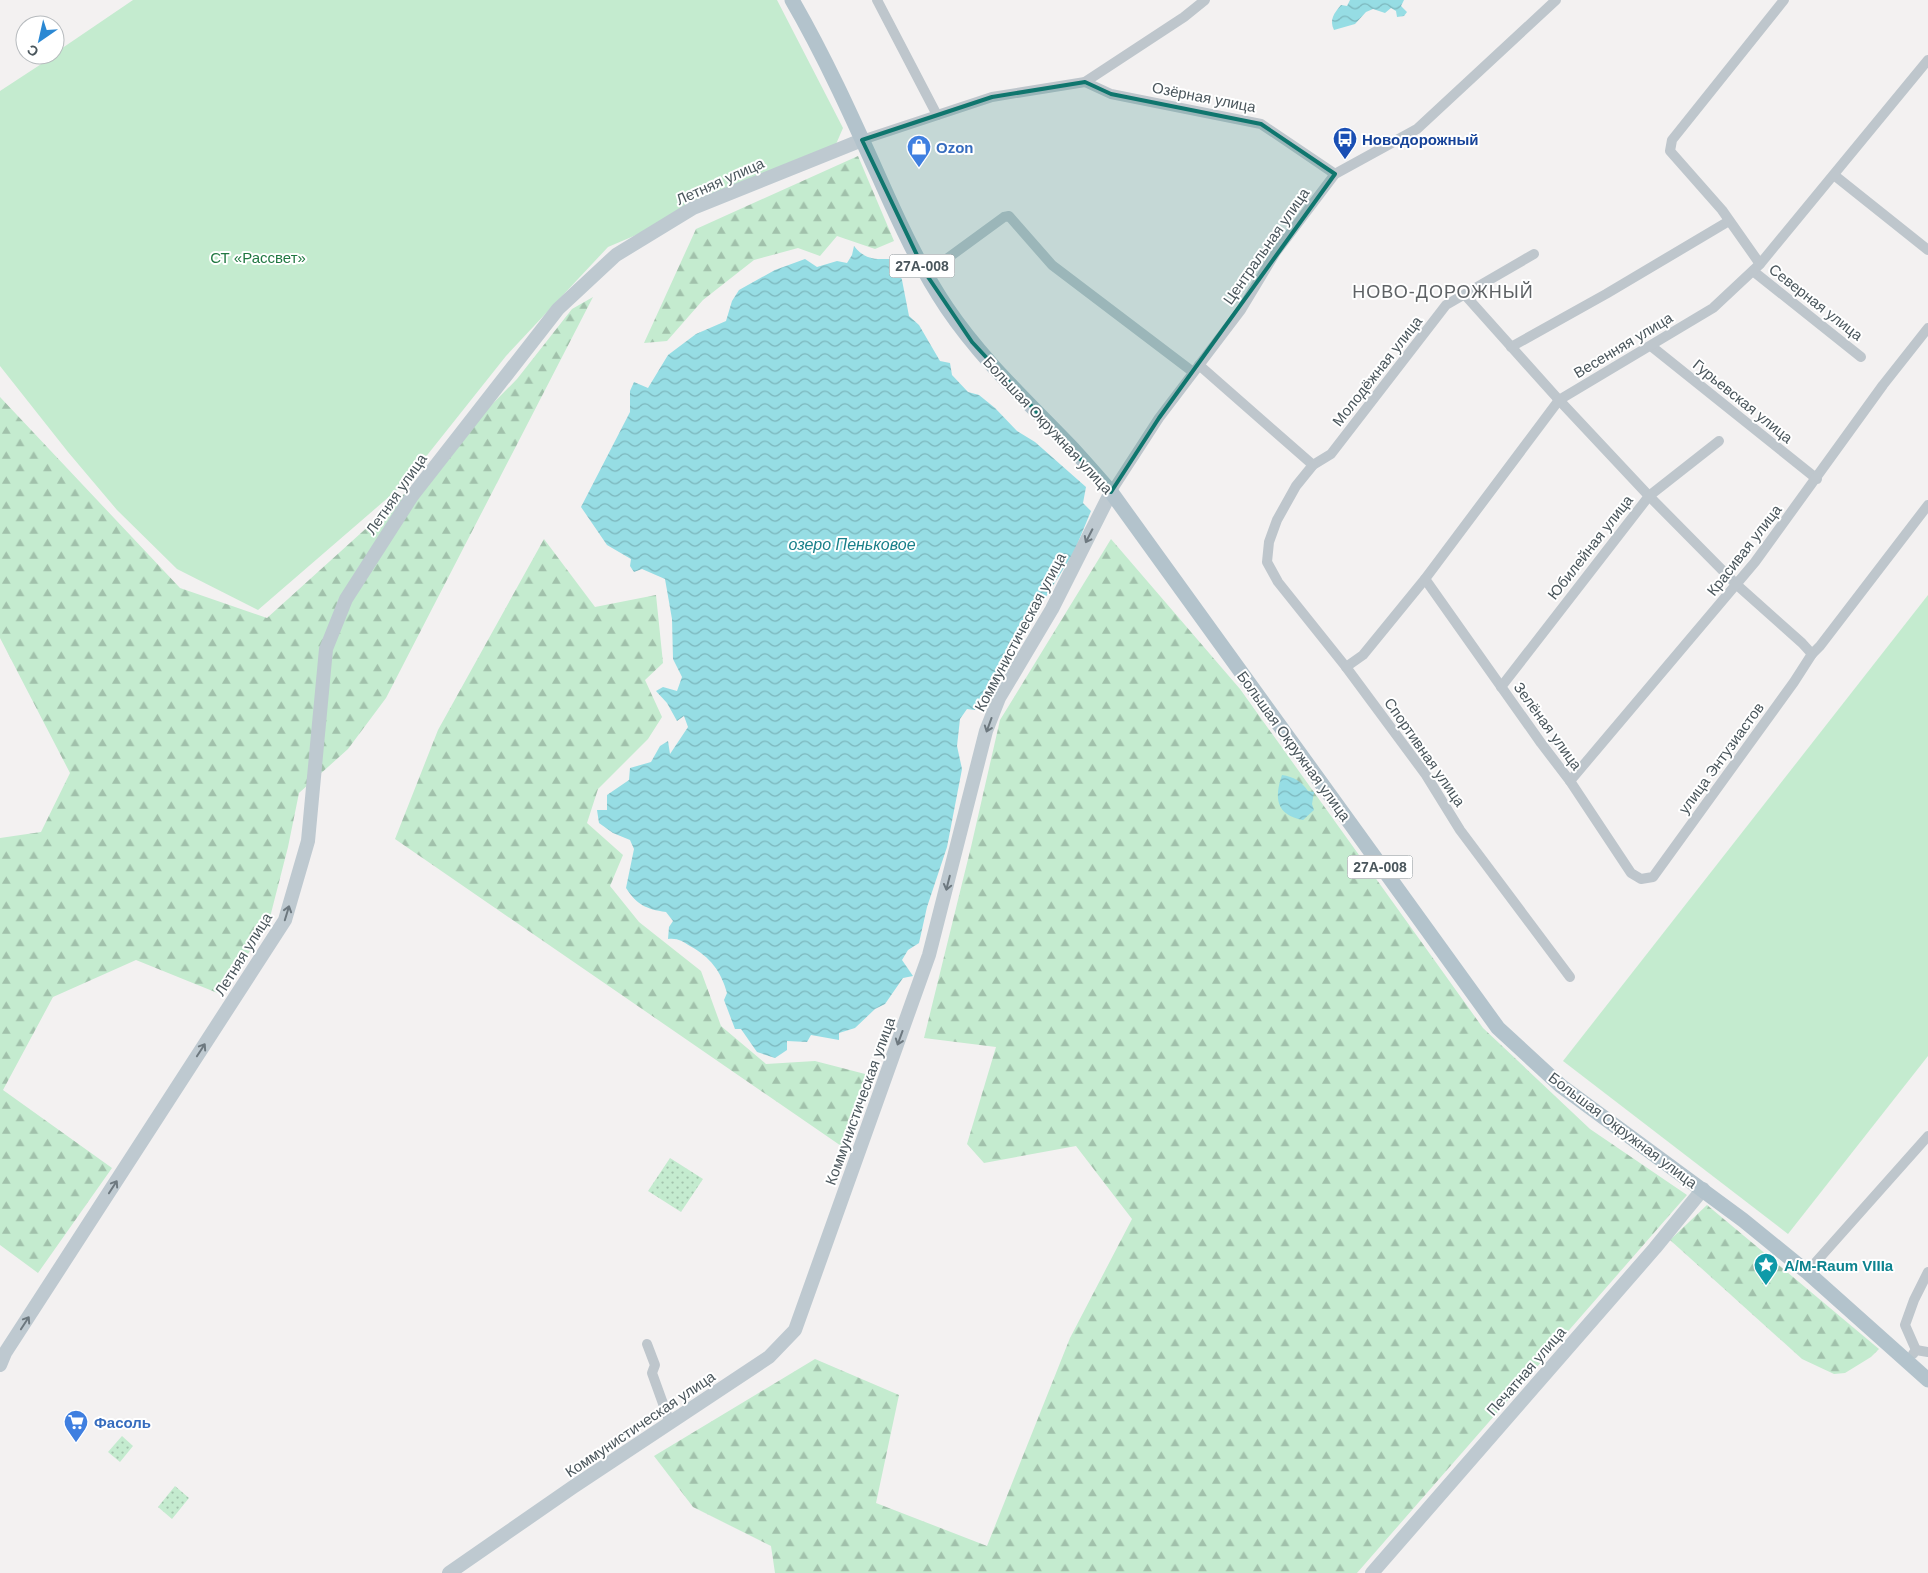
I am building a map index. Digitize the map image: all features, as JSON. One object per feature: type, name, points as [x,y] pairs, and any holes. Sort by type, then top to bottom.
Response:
[{"type":"main road","name":"Большая Окружная улица","points":[[792,0],[862,140],[900,223],[926,274],[947,308],[972,342],[1008,384],[1111,492],[1498,1028],[1561,1086],[1703,1189],[1912,1356],[1928,1380]]},
{"type":"street","points":[[878,0],[937,116]]},
{"type":"street","name":"Летняя улица","points":[[0,1365],[5,1353],[285,920],[308,841],[326,648],[346,598],[412,496],[558,309],[616,255],[693,208],[862,140],[992,98],[1085,82],[1184,17],[1205,0]]},
{"type":"street","name":"Центральная улица","points":[[1111,492],[1159,418],[1241,310],[1276,252],[1335,174],[1417,129],[1556,0]]},
{"type":"street","name":"Северная улица","points":[[1784,0],[1672,140],[1670,151],[1722,210],[1756,268],[1861,357]]},
{"type":"street","name":"Весенняя улица","points":[[1346,667],[1362,655],[1425,579],[1558,400],[1713,308],[1756,268],[1928,60]]},
{"type":"street","name":"Озёрная улица","points":[[1085,82],[1110,94],[1261,124],[1335,174]]},
{"type":"street","points":[[1834,175],[1928,250]]},
{"type":"street","points":[[926,274],[1004,217],[1009,216],[1052,265],[1196,368],[1313,465]]},
{"type":"street","points":[[1511,347],[1606,294],[1729,221]]},
{"type":"street","name":"Молодёжная улица","points":[[1268,542],[1277,520],[1296,486],[1313,465],[1331,454],[1446,305],[1534,254]]},
{"type":"street","points":[[1465,295],[1558,400],[1649,496],[1737,585],[1812,654]]},
{"type":"street","name":"Красивая улица","points":[[1570,781],[1737,585],[1817,479],[1883,385],[1928,328]]},
{"type":"street","name":"Гурьевская улица","points":[[1651,346],[1817,479]]},
{"type":"street","name":"Юбилейная улица","points":[[1501,687],[1649,496],[1719,441]]},
{"type":"street","name":"Коммунистическая улица","points":[[449,1573],[573,1487],[770,1357],[795,1330],[929,955],[986,730],[999,698],[1052,609],[1111,492]]},
{"type":"street","name":"улица Энтузиастов","points":[[1653,877],[1794,682],[1812,654],[1928,505]]},
{"type":"street","name":"Спортивная улица","points":[[1268,542],[1267,562],[1278,582],[1346,667],[1426,775],[1460,830],[1570,977]]},
{"type":"street","name":"Зелёная улица","points":[[1425,579],[1570,781],[1631,873],[1642,879],[1653,877]]},
{"type":"street","points":[[1807,1272],[1928,1136]]},
{"type":"street","name":"Печатная улица","points":[[1372,1573],[1655,1248],[1703,1189]]},
{"type":"street","points":[[1928,1272],[1914,1300],[1905,1325],[1912,1356],[1928,1352]]},
{"type":"street","points":[[648,1344],[654,1365],[652,1373],[670,1423]]},
{"type":"highlighted area","points":[[1085,82],[1111,94],[1261,124],[1335,174],[1159,418],[1111,492],[972,342],[926,274],[862,140],[992,97]]},
{"type":"green space","name":"СТ «Рассвет»","points":[[133,0],[777,0],[843,128],[833,151],[608,247],[506,356],[405,483],[258,610],[177,569],[117,510],[0,366],[0,91],[40,65],[65,65],[65,46]]},
{"type":"green space","points":[[858,156],[894,241],[875,249],[837,236],[820,256],[798,248],[754,260],[703,300],[667,341],[644,343],[696,229]]},
{"type":"green space","points":[[593,297],[386,698],[348,749],[299,793],[288,847],[268,925],[220,994],[136,960],[53,997],[3,1090],[112,1168],[38,1273],[0,1245],[0,838],[41,832],[70,773],[0,638],[0,397],[180,588],[267,618],[403,495],[517,379],[572,309]]},
{"type":"green space","points":[[544,539],[595,607],[656,595],[663,663],[645,680],[662,717],[648,739],[598,789],[587,823],[623,855],[610,886],[639,922],[701,971],[721,1026],[766,1064],[815,1061],[869,1075],[847,1150],[395,839],[438,730]]},
{"type":"green space","points":[[1111,539],[1240,689],[1483,1028],[1590,1129],[1687,1195],[1357,1573],[775,1573],[771,1546],[693,1507],[654,1456],[815,1359],[899,1395],[876,1503],[987,1546],[1070,1338],[1132,1219],[1076,1146],[984,1163],[967,1144],[996,1047],[924,1038],[1000,720]]},
{"type":"green space","points":[[1928,595],[1928,1056],[1788,1234],[1563,1061]]},
{"type":"green space","points":[[670,1158],[703,1179],[681,1212],[648,1191]]},
{"type":"green space","points":[[1707,1205],[1879,1349],[1871,1357],[1845,1373],[1834,1374],[1802,1359],[1670,1240]]},
{"type":"green space","points":[[122,1436],[133,1446],[120,1462],[108,1452]]},
{"type":"green space","points":[[175,1486],[189,1498],[172,1519],[158,1507]]},
{"type":"water","points":[[1350,0],[1404,0],[1401,6],[1407,12],[1404,16],[1397,17],[1396,11],[1391,8],[1385,13],[1373,9],[1366,12],[1355,24],[1334,30],[1332,20],[1334,14],[1341,5],[1347,6]]},
{"type":"water","name":"озеро Пеньковое","points":[[854,246],[867,257],[894,259],[902,280],[909,316],[919,325],[940,361],[950,363],[952,375],[968,392],[979,395],[995,408],[1017,431],[1035,442],[1086,487],[1083,503],[1091,511],[1074,552],[975,710],[967,709],[960,719],[957,746],[962,769],[947,847],[927,907],[919,943],[908,950],[902,960],[913,976],[903,978],[885,1004],[875,1009],[855,1028],[839,1033],[839,1040],[811,1035],[807,1042],[787,1041],[787,1050],[775,1058],[757,1052],[741,1029],[735,1029],[724,1000],[727,993],[725,985],[714,965],[697,950],[685,943],[677,939],[668,939],[669,927],[673,921],[666,912],[643,905],[630,894],[626,888],[634,849],[630,840],[613,833],[599,823],[597,810],[607,810],[607,795],[629,780],[630,768],[651,762],[660,746],[668,741],[670,754],[688,727],[684,716],[677,721],[667,703],[656,691],[663,687],[677,691],[682,677],[673,659],[672,619],[665,579],[642,569],[634,572],[630,566],[631,559],[607,545],[581,507],[630,412],[630,391],[634,382],[648,388],[668,355],[696,334],[726,321],[732,301],[739,290],[775,270],[805,259],[817,267],[837,261],[847,263],[852,255]]},
{"type":"water","points":[[1282,775],[1297,780],[1308,791],[1314,792],[1312,804],[1314,810],[1303,820],[1287,814],[1279,804],[1278,791]]},
{"type":"place","name":"Новодорожный","points":[[1345,160]]},
{"type":"place","name":"Ozon","points":[[919,168]]},
{"type":"place","name":"A/M-Raum VIIIa","points":[[1766,1286]]},
{"type":"place","name":"Фасоль","points":[[76,1443]]},
{"type":"district","name":"НОВО-ДОРОЖНЫЙ","points":[[1443,292]]}]
